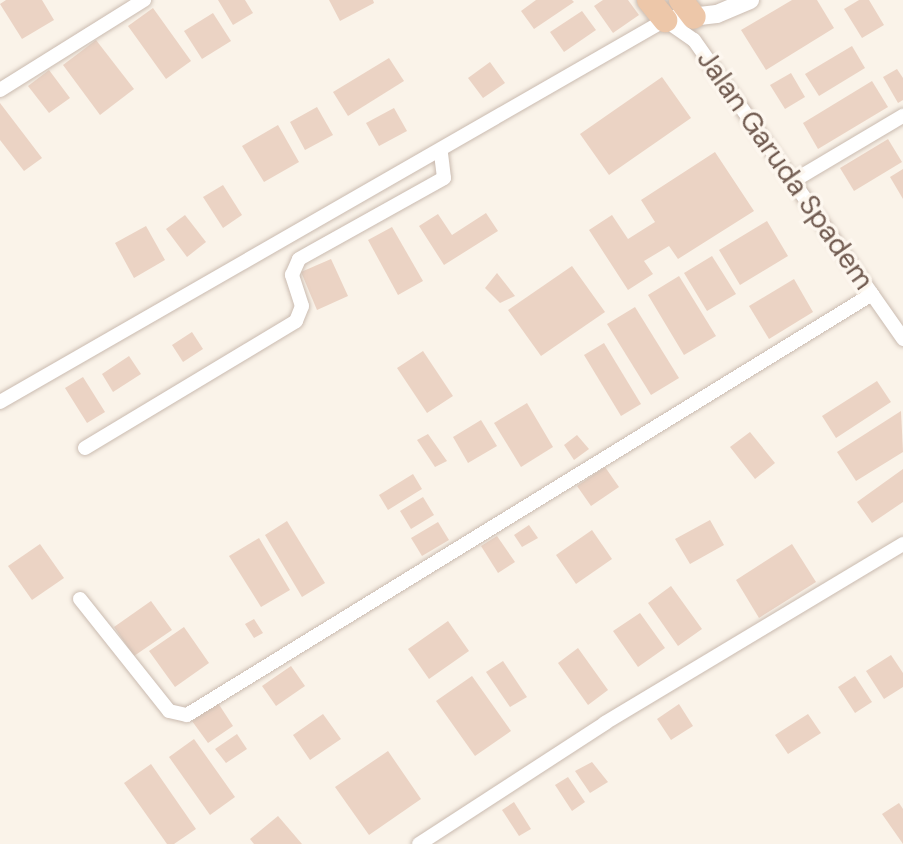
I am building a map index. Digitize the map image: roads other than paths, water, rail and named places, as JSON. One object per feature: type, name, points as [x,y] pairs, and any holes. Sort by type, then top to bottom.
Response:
[{"type":"highway","points":[[649,0],[665,20]]},
{"type":"street","points":[[0,90],[144,0]]},
{"type":"street","points":[[0,402],[441,153],[665,20],[717,14],[750,0]]},
{"type":"street","name":"Jalan Garuda Spadem","points":[[690,19],[903,339]]},
{"type":"street","points":[[795,180],[903,116]]},
{"type":"street","points":[[85,448],[296,321],[302,306],[292,275],[299,259],[444,178],[441,153]]},
{"type":"street","points":[[80,599],[169,711],[187,715],[872,294]]},
{"type":"street","points":[[419,844],[605,723],[903,544]]}]
